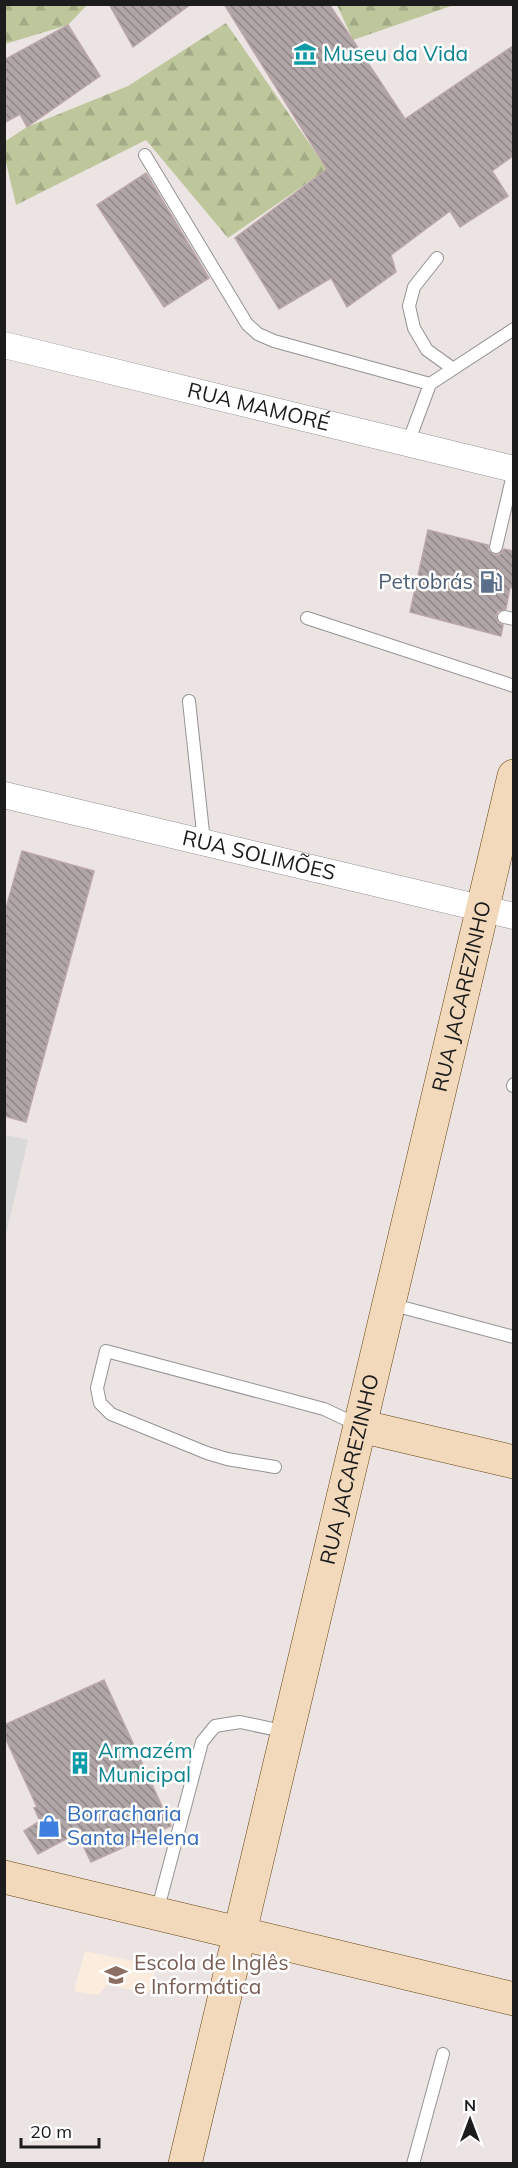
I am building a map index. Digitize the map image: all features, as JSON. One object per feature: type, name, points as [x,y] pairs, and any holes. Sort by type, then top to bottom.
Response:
[{"type":"main road","name":"RUA JACAREZINHO","points":[[185,2163],[513,776]]},
{"type":"main road","points":[[360,1426],[513,1462]]},
{"type":"main road","points":[[4,1877],[513,1999]]},
{"type":"street","name":"RUA MAMORÉ","points":[[4,345],[513,469]]},
{"type":"street","name":"RUA SOLIMÕES","points":[[4,795],[513,916]]},
{"type":"lane","points":[[145,155],[247,324],[258,334],[274,341],[430,384]]},
{"type":"lane","points":[[437,258],[414,287],[409,306],[414,328],[427,350],[452,368]]},
{"type":"lane","points":[[408,443],[430,384],[513,329]]},
{"type":"lane","points":[[496,547],[509,513],[513,469]]},
{"type":"lane","points":[[307,618],[513,686]]},
{"type":"lane","points":[[189,701],[204,842]]},
{"type":"lane","points":[[388,1304],[513,1337]]},
{"type":"lane","points":[[275,1467],[227,1459],[207,1453],[111,1414],[100,1403],[97,1389],[106,1350],[324,1409],[360,1426]]},
{"type":"lane","points":[[156,1913],[202,1742],[215,1726],[240,1722],[287,1732]]},
{"type":"lane","points":[[413,2163],[443,2054]]},
{"type":"shaded area","points":[[4,1135],[28,1140],[5,1238]]},
{"type":"shaded area","name":"Escola de Inglês e Informática","points":[[85,1951],[157,1966],[148,1993],[107,1985],[98,1995],[74,1991]]},
{"type":"green space","points":[[5,4],[87,5],[68,25],[5,44]]},
{"type":"green space","points":[[337,5],[454,5],[353,40]]},
{"type":"green space","points":[[226,23],[327,169],[228,238],[146,140],[16,205],[5,158],[4,142],[27,127],[128,86]]},
{"type":"building","points":[[109,4],[191,4],[133,47]]},
{"type":"building","points":[[224,4],[329,4],[405,119],[513,46],[513,156],[492,171],[508,196],[460,227],[450,211],[391,255],[396,272],[347,307],[331,278],[279,309],[235,238],[327,169]]},
{"type":"building","points":[[68,25],[100,76],[27,127],[20,114],[4,123],[4,60]]},
{"type":"building","points":[[146,173],[209,278],[164,307],[97,205]]},
{"type":"building","name":"Petrobrás","points":[[428,530],[488,545],[488,550],[494,555],[499,555],[504,549],[513,551],[513,588],[510,587],[506,609],[498,611],[496,616],[498,623],[503,625],[501,636],[410,612]]},
{"type":"building","points":[[22,851],[94,871],[26,1122],[4,1116],[4,915]]},
{"type":"building","name":"Armazém Municipal","points":[[104,1680],[171,1826],[91,1862],[77,1833],[38,1854],[24,1831],[40,1821],[34,1808],[37,1807],[4,1735],[4,1725]]},
{"type":"place","name":"Museu da Vida","points":[[305,54]]},
{"type":"place","name":"Petrobrás","points":[[491,582]]},
{"type":"place","name":"Armazém Municipal","points":[[80,1763]]},
{"type":"place","name":"Borracharia Santa Helena","points":[[49,1826]]},
{"type":"place","name":"Escola de Inglês e Informática","points":[[116,1975]]}]
